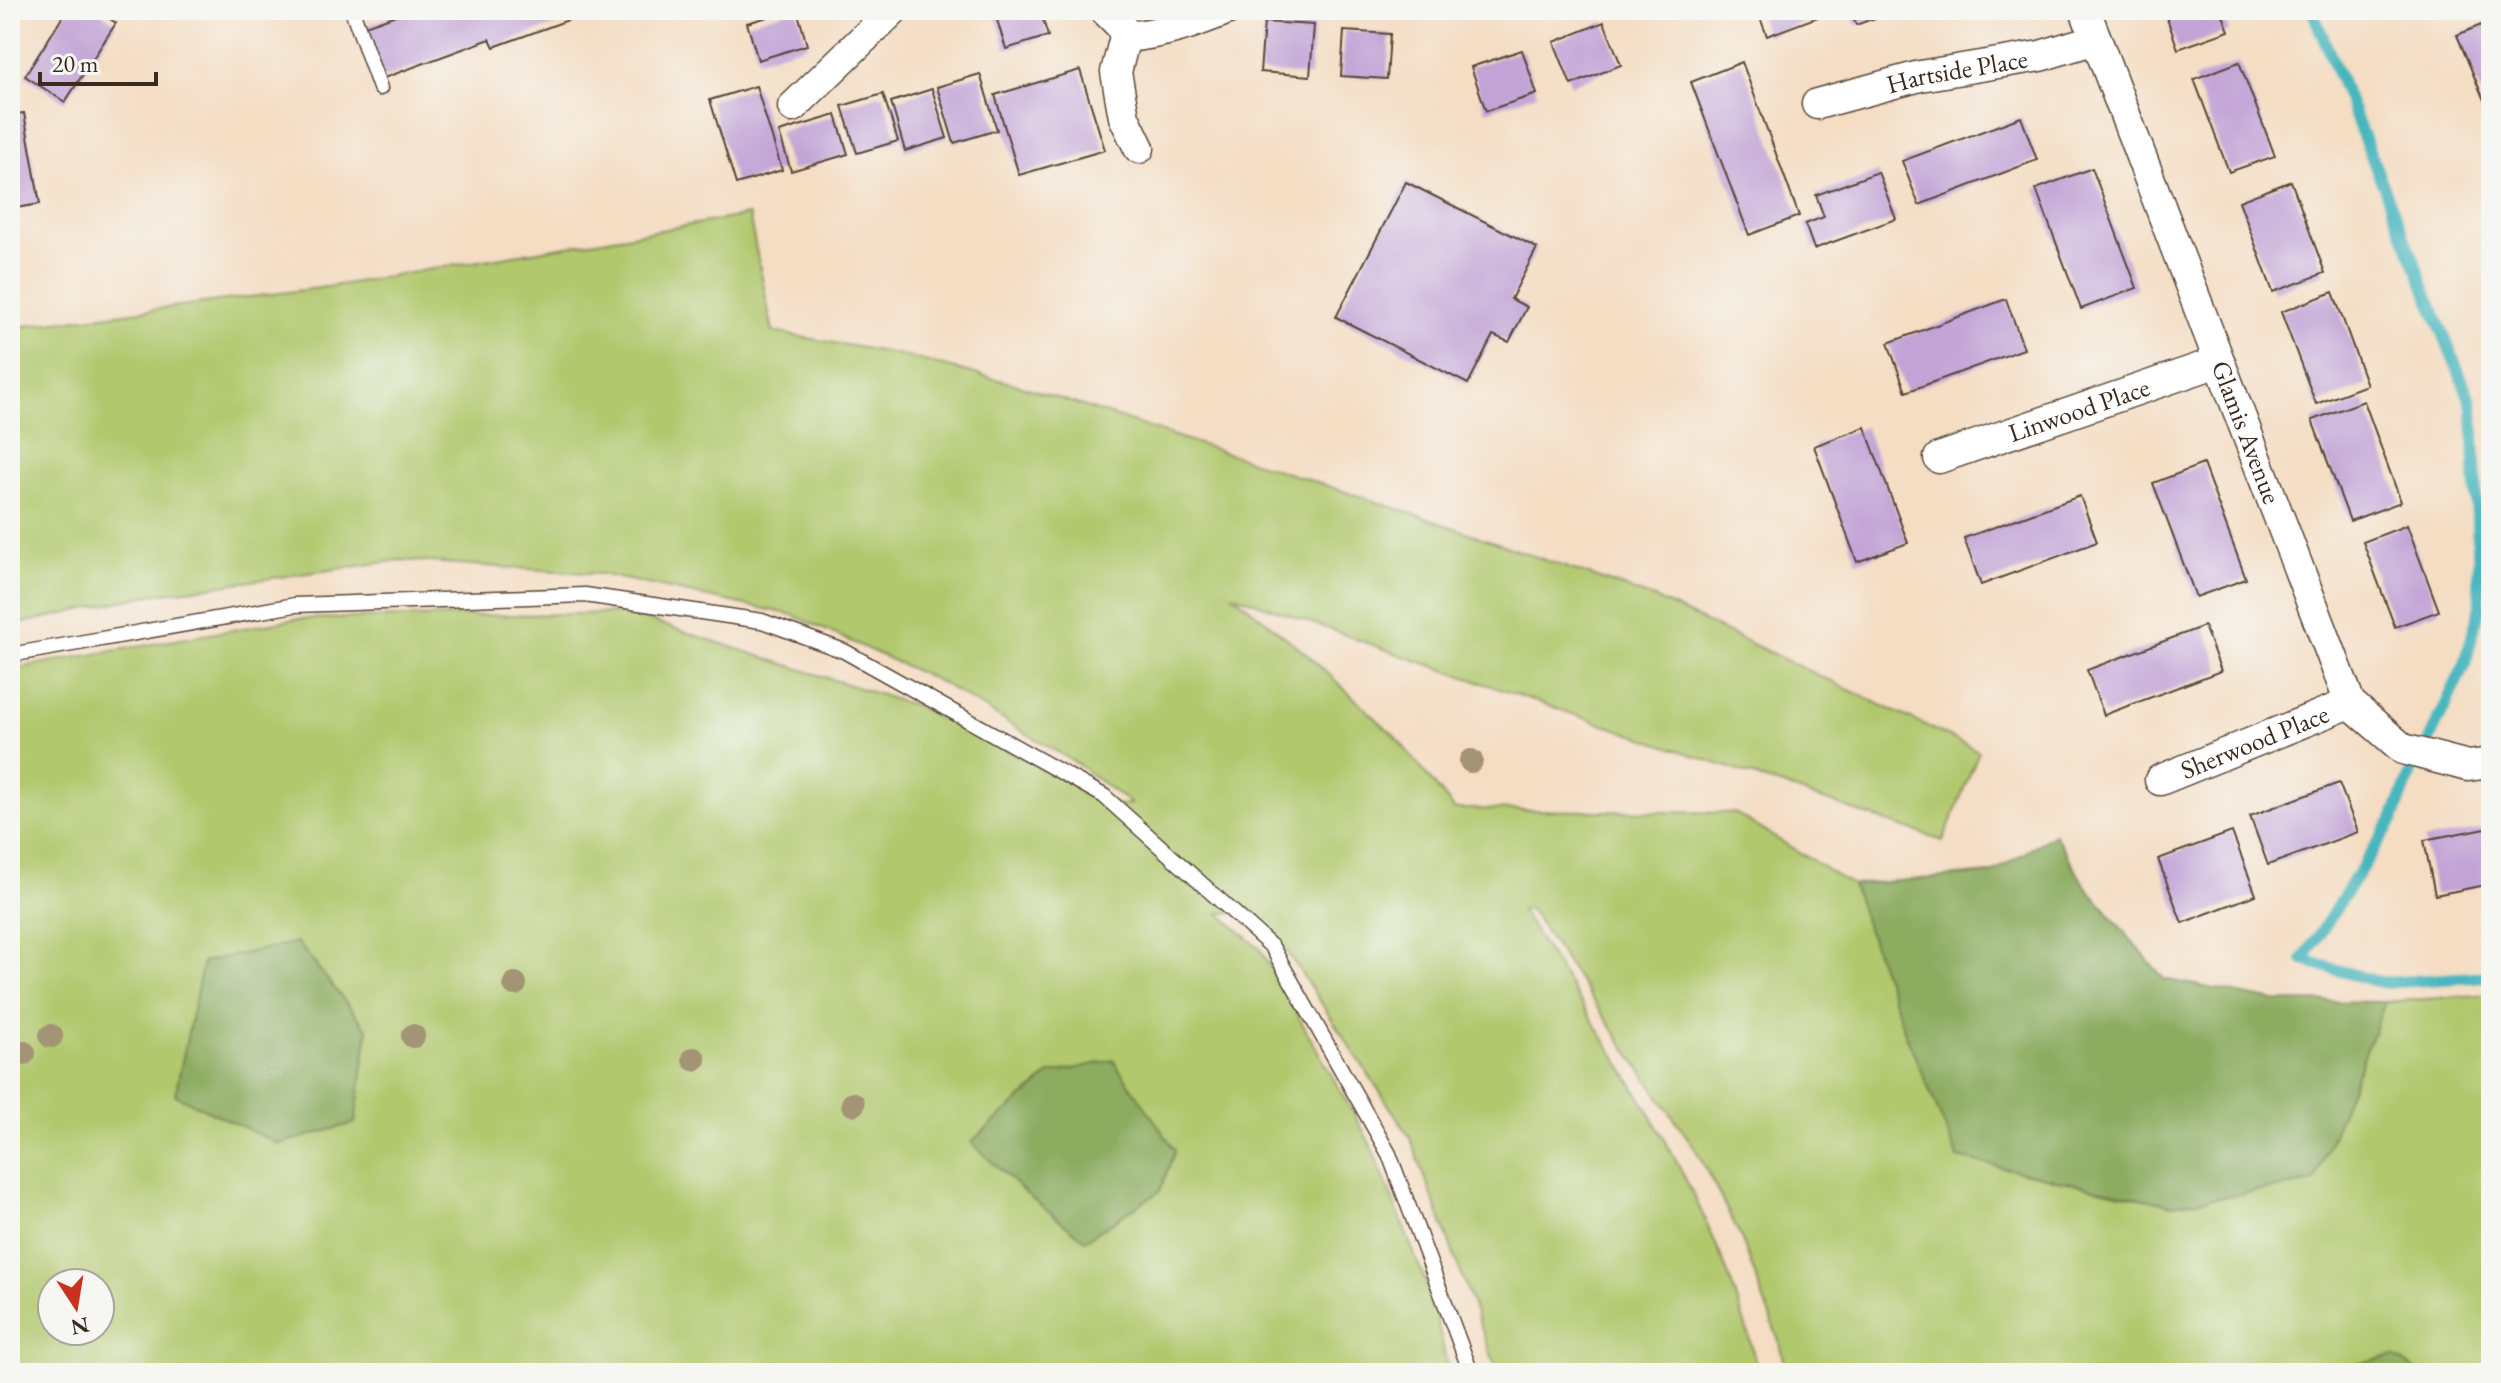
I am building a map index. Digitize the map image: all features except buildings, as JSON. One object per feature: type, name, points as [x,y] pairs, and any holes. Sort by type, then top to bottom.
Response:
[{"type":"street","points":[[793,107],[893,10]]},
{"type":"street","points":[[1105,10],[1121,26],[1125,37],[1116,72],[1124,117],[1139,148]]},
{"type":"street","points":[[1125,37],[1186,27],[1226,10]]},
{"type":"street","name":"Glamis Avenue","points":[[2085,10],[2350,703],[2403,749],[2468,766],[2491,763]]},
{"type":"street","name":"Hartside Place","points":[[1817,104],[1920,76],[2040,56],[2096,39]]},
{"type":"street","name":"Linwood Place","points":[[1939,458],[2218,362]]},
{"type":"street","name":"Sherwood Place","points":[[2160,780],[2350,703]]},
{"type":"lane","points":[[352,10],[380,88]]},
{"type":"lane","points":[[10,655],[295,605],[585,595],[762,621],[844,651],[1104,796],[1272,947],[1389,1154],[1471,1373]]},
{"type":"green space","points":[[749,215],[773,332],[896,354],[1015,384],[1420,516],[1654,598],[1979,751],[1943,841],[1232,594],[1310,657],[1395,736],[1454,809],[1735,813],[1852,885],[1908,1040],[2313,1182],[2385,1002],[2491,994],[2491,1373],[1787,1373],[1781,1347],[1741,1237],[1696,1150],[1530,909],[1521,910],[1627,1075],[1691,1190],[1741,1310],[1758,1373],[1498,1373],[1410,1137],[1278,938],[1252,912],[1219,913],[1260,949],[1370,1143],[1431,1296],[1449,1373],[10,1373],[10,669],[295,619],[626,613],[915,706],[1118,805],[1131,804],[1076,763],[940,682],[793,615],[600,574],[401,560],[144,596],[10,626],[10,328],[327,287]]},
{"type":"green space","points":[[2055,834],[2084,884],[2164,979],[2275,1001],[2385,1002],[2314,1182],[2172,1205],[1958,1158],[1908,1040],[1852,885],[1992,873]]},
{"type":"green space","points":[[297,942],[368,1030],[355,1123],[279,1144],[175,1095],[203,962]]},
{"type":"green space","points":[[1113,1060],[1175,1150],[1160,1191],[1085,1240],[1024,1192],[971,1142],[1050,1074]]},
{"type":"green space","points":[[2394,1356],[2420,1373],[2324,1373],[2327,1370]]},
{"type":"waterway","points":[[2312,10],[2473,407],[2480,606],[2465,664],[2430,738]]},
{"type":"waterway","points":[[2411,772],[2393,819],[2303,960],[2382,983],[2491,976]]}]
